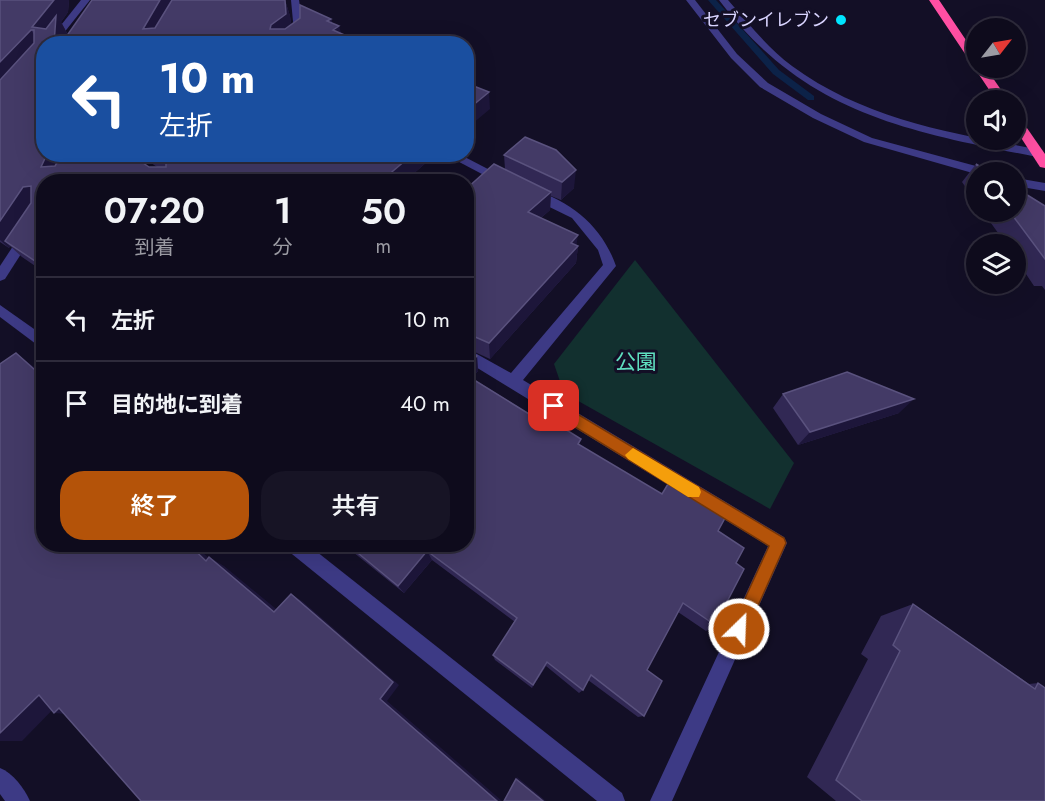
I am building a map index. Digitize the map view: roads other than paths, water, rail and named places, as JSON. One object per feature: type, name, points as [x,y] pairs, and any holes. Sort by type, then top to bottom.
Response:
[{"type":"highway","points":[[934,0],[966,48]]},
{"type":"highway","points":[[1026,135],[1041,158]]},
{"type":"street","points":[[57,36],[86,0]]},
{"type":"street","points":[[294,36],[299,33],[295,0]]},
{"type":"street","points":[[690,0],[734,56],[764,85],[817,116],[868,140],[966,167]]},
{"type":"street","points":[[723,0],[764,50],[812,86],[852,106],[928,129],[1041,158]]},
{"type":"street","points":[[465,162],[576,215],[604,248],[610,266],[513,381]]},
{"type":"street","points":[[1026,184],[1045,187]]},
{"type":"street","points":[[0,276],[36,220]]},
{"type":"street","points":[[0,310],[36,338]]},
{"type":"street","points":[[474,359],[778,543],[661,801]]},
{"type":"street","points":[[303,552],[614,801]]},
{"type":"street","points":[[0,778],[19,801]]},
{"type":"waterway","points":[[712,0],[776,72],[811,98]]},
{"type":"place","name":"セブンイレブン","points":[[841,20]]},
{"type":"park label","name":"公園","points":[[636,362]]}]
